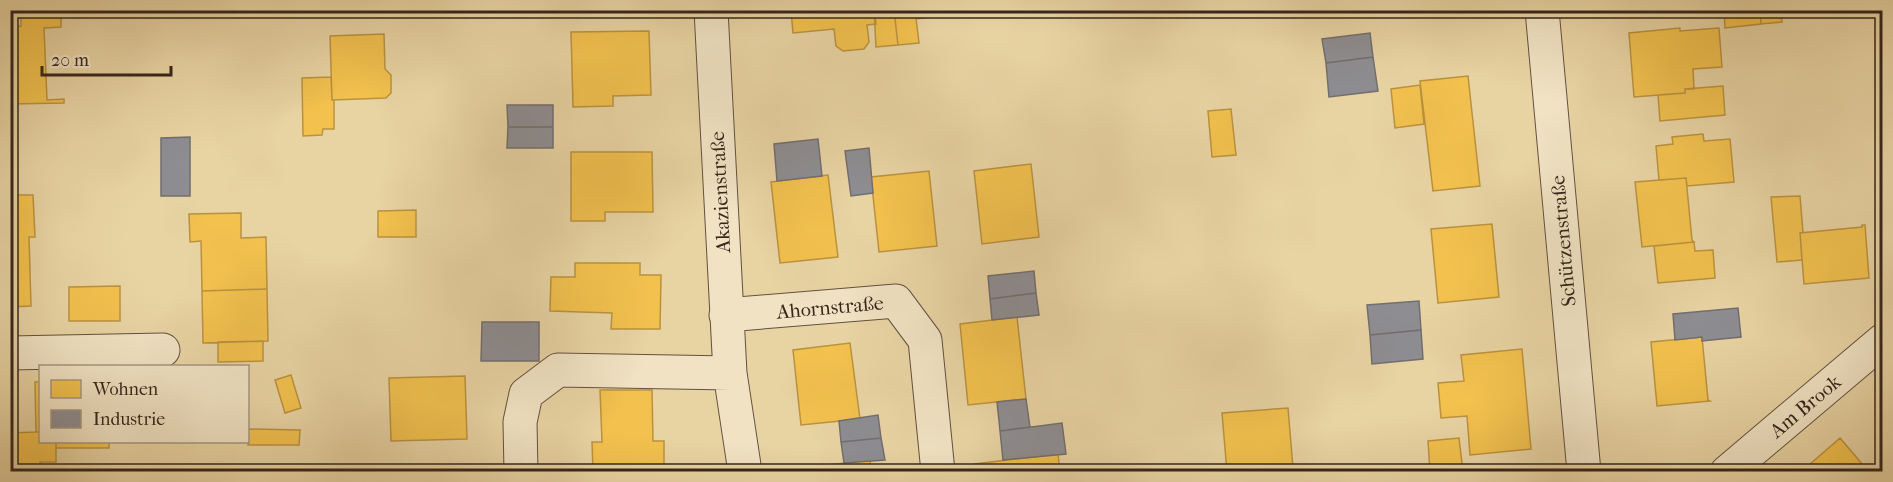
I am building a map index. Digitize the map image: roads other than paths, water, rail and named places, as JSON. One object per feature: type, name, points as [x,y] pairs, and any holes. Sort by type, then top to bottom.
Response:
[{"type":"street","name":"Akazienstraße","points":[[711,10],[730,373],[745,471]]},
{"type":"street","name":"Schützenstraße","points":[[1542,10],[1584,471]]},
{"type":"street","name":"Ahornstraße","points":[[726,315],[896,301],[925,340],[938,471]]},
{"type":"street","name":"Am Brook","points":[[1727,471],[1882,341]]},
{"type":"street","points":[[10,353],[163,350]]},
{"type":"street","points":[[521,471],[520,422],[526,394],[558,370],[730,373]]}]
